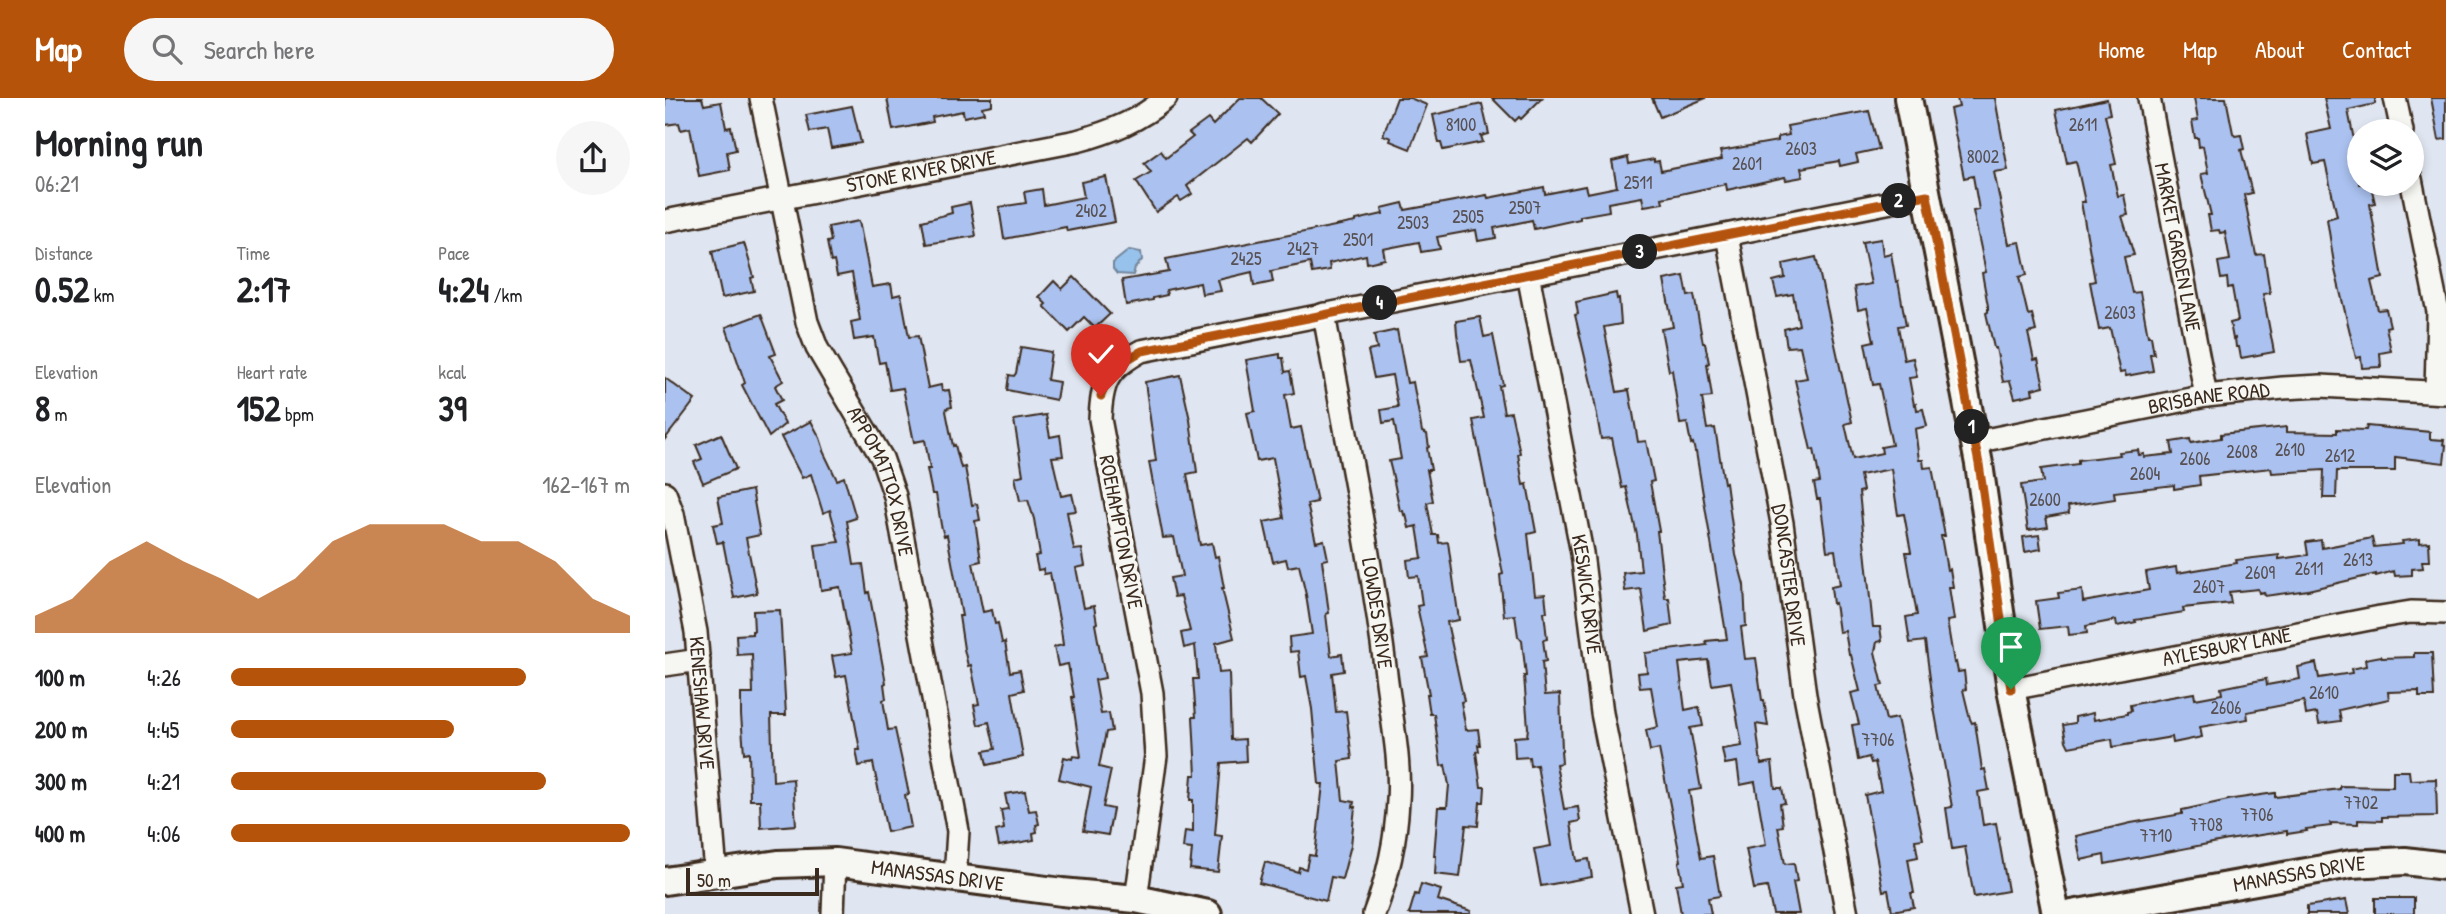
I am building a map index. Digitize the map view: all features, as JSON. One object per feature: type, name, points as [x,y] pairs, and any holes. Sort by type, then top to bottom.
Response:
[{"type":"street","name":"APPOMATTOX DRIVE","points":[[761,98],[807,322],[817,348],[882,458],[895,496],[958,831],[955,878]]},
{"type":"street","name":"STONE RIVER DRIVE","points":[[665,221],[1108,133],[1154,109],[1166,98]]},
{"type":"street","points":[[1908,98],[1975,442],[2011,689],[2056,914]]},
{"type":"street","name":"MARKET GARDEN LANE","points":[[2149,98],[2206,396]]},
{"type":"street","points":[[2395,98],[2399,119]]},
{"type":"street","name":"ROEHAMPTON DRIVE","points":[[1136,900],[1156,756],[1156,733],[1152,693],[1100,419],[1101,396],[1107,377],[1122,362],[1142,351],[1927,195]]},
{"type":"street","points":[[2414,196],[2438,312],[2441,392]]},
{"type":"street","name":"DONCASTER DRIVE","points":[[1727,236],[1782,523],[1805,695],[1847,914]]},
{"type":"street","name":"KESWICK DRIVE","points":[[1528,274],[1582,553],[1602,713],[1642,914]]},
{"type":"street","name":"LOWDES DRIVE","points":[[1324,314],[1378,605],[1398,768],[1394,841],[1387,880],[1374,914]]},
{"type":"street","name":"BRISBANE ROAD","points":[[1975,442],[2206,396],[2321,386],[2441,392]]},
{"type":"street","name":"KENESHAW DRIVE","points":[[665,493],[673,514],[699,660],[716,873]]},
{"type":"street","name":"AYLESBURY LANE","points":[[2011,689],[2380,617],[2411,612],[2446,613]]},
{"type":"street","points":[[665,665],[699,660]]},
{"type":"street","name":"MANASSAS DRIVE","points":[[2072,914],[2193,903],[2351,864],[2405,861],[2446,866]]},
{"type":"street","points":[[832,914],[835,862]]},
{"type":"street","name":"MANASSAS DRIVE","points":[[665,881],[778,864],[835,862],[1136,900],[1208,914]]},
{"type":"water","points":[[1129,250],[1141,252],[1142,260],[1133,275],[1117,274],[1113,263]]},
{"type":"building","points":[[665,98],[702,98],[704,105],[721,102],[726,128],[731,127],[736,150],[727,152],[730,170],[699,176],[690,128],[681,130],[679,123],[665,125]]},
{"type":"building","points":[[887,98],[992,98],[992,105],[982,107],[984,113],[964,117],[963,111],[932,117],[933,122],[893,130]]},
{"type":"building","points":[[1240,98],[1261,98],[1278,114],[1252,142],[1248,138],[1187,186],[1192,194],[1181,201],[1178,197],[1156,212],[1136,181],[1151,172],[1144,163],[1161,151],[1166,158],[1193,137],[1189,133],[1208,119],[1213,125]]},
{"type":"building","points":[[1397,98],[1410,98],[1427,105],[1410,149],[1390,141],[1391,138],[1383,135]]},
{"type":"building","points":[[1492,98],[1542,98],[1521,119],[1519,117],[1515,121]]},
{"type":"building","points":[[1652,98],[1706,98],[1660,117]]},
{"type":"building","points":[[1957,98],[1995,98],[2008,170],[1994,172],[2009,244],[2020,242],[2027,275],[2019,277],[2028,315],[2032,314],[2036,331],[2028,333],[2044,386],[2032,389],[2033,394],[2015,398],[2010,381],[2003,382],[1994,348],[1986,313],[1988,306],[1982,273],[1986,272],[1973,211],[1979,210],[1973,176],[1964,178],[1950,109],[1959,107]]},
{"type":"building","points":[[2194,98],[2226,98],[2233,133],[2235,136],[2241,135],[2244,149],[2241,150],[2252,193],[2244,195],[2256,255],[2264,254],[2270,293],[2263,294],[2274,352],[2241,358],[2239,347],[2236,347],[2235,338],[2233,339],[2230,323],[2238,321],[2232,287],[2228,288],[2227,278],[2221,279],[2218,262],[2230,260],[2225,232],[2211,231],[2208,215],[2211,215],[2201,174],[2208,173],[2203,146],[2199,147],[2198,138],[2195,138],[2192,121],[2198,120]]},
{"type":"building","points":[[2324,98],[2375,98],[2375,104],[2348,110],[2347,196],[2373,196],[2375,203],[2370,204],[2383,278],[2371,281],[2378,310],[2386,309],[2390,326],[2386,327],[2391,351],[2380,353],[2381,367],[2362,368],[2361,357],[2356,358],[2335,270],[2327,219],[2337,216],[2325,162],[2313,164],[2307,134],[2331,129]]},
{"type":"building","points":[[2431,98],[2446,98],[2446,139],[2439,140]]},
{"type":"building","points":[[2107,99],[2110,114],[2105,115],[2116,164],[2111,165],[2118,196],[2124,195],[2128,215],[2122,216],[2134,255],[2124,257],[2132,293],[2140,292],[2154,354],[2150,354],[2153,371],[2126,376],[2125,372],[2120,373],[2110,328],[2099,330],[2090,282],[2095,281],[2081,202],[2085,202],[2076,161],[2067,163],[2056,110]]},
{"type":"building","points":[[1482,104],[1489,134],[1481,136],[1483,142],[1443,150],[1433,115]]},
{"type":"building","points":[[852,106],[861,143],[831,148],[827,129],[810,132],[806,115]]},
{"type":"building","points":[[1869,111],[1879,149],[1856,154],[1858,162],[1840,166],[1839,161],[1801,168],[1803,177],[1786,180],[1785,177],[1727,190],[1726,184],[1662,198],[1663,203],[1644,206],[1642,197],[1608,203],[1609,211],[1580,216],[1580,219],[1534,229],[1532,220],[1494,228],[1496,238],[1478,241],[1476,230],[1437,237],[1440,249],[1421,252],[1419,242],[1383,249],[1385,259],[1367,263],[1366,255],[1329,263],[1330,270],[1312,273],[1310,263],[1271,271],[1273,282],[1254,286],[1252,272],[1218,280],[1221,291],[1202,294],[1200,283],[1166,290],[1167,295],[1126,305],[1122,280],[1169,272],[1166,259],[1356,222],[1383,214],[1382,208],[1403,203],[1405,210],[1544,187],[1545,194],[1585,186],[1587,193],[1617,187],[1612,161],[1628,157],[1629,164],[1654,159],[1654,162],[1659,161],[1661,171],[1722,159],[1720,151],[1778,141],[1778,137],[1789,135],[1787,126]]},
{"type":"building","points":[[1106,177],[1115,222],[1067,231],[1066,227],[1004,239],[999,207],[1026,203],[1024,192],[1042,189],[1044,205],[1084,197],[1081,182]]},
{"type":"building","points":[[970,203],[976,236],[926,244],[922,221],[952,213],[951,207]]},
{"type":"building","points":[[859,221],[872,287],[891,284],[893,296],[901,294],[909,337],[918,336],[928,388],[941,385],[942,391],[949,390],[952,407],[946,411],[953,446],[955,445],[961,468],[965,467],[972,505],[977,504],[980,520],[975,521],[981,561],[973,563],[983,612],[992,610],[995,624],[998,623],[1002,643],[1005,642],[1010,672],[1020,670],[1024,690],[1012,693],[1023,757],[987,765],[984,751],[995,749],[989,722],[978,725],[974,705],[979,704],[971,665],[968,666],[964,649],[959,616],[962,616],[947,535],[944,536],[941,525],[936,494],[932,494],[925,440],[914,442],[903,388],[890,390],[885,362],[879,363],[874,337],[854,340],[851,322],[860,320],[852,273],[837,276],[827,242],[831,241],[828,227]]},
{"type":"building","points":[[1881,239],[1883,255],[1891,253],[1896,282],[1898,281],[1906,325],[1898,326],[1904,360],[1913,358],[1917,377],[1909,378],[1914,405],[1916,404],[1917,410],[1923,409],[1927,426],[1915,429],[1919,460],[1923,460],[1924,468],[1932,467],[1945,536],[1941,536],[1953,587],[1949,587],[1954,620],[1947,621],[1954,663],[1956,662],[1958,672],[1964,671],[1966,689],[1963,690],[1970,719],[1972,723],[1975,722],[1982,770],[1985,769],[1989,790],[1978,792],[1983,825],[1996,823],[2008,891],[1974,897],[1965,847],[1952,849],[1946,808],[1952,807],[1925,641],[1910,643],[1906,617],[1917,615],[1906,552],[1911,552],[1904,514],[1898,515],[1891,469],[1860,475],[1863,491],[1859,492],[1873,627],[1880,627],[1882,641],[1877,642],[1875,652],[1883,685],[1878,686],[1886,720],[1897,718],[1923,839],[1915,840],[1918,857],[1908,859],[1914,907],[1892,911],[1888,890],[1883,891],[1865,795],[1881,791],[1875,762],[1871,763],[1869,757],[1858,760],[1852,725],[1859,724],[1851,693],[1860,691],[1845,631],[1839,632],[1835,603],[1833,604],[1831,587],[1840,585],[1835,550],[1827,551],[1820,499],[1817,499],[1814,483],[1820,482],[1814,449],[1811,450],[1795,380],[1807,378],[1800,346],[1787,347],[1784,329],[1799,325],[1793,294],[1777,297],[1773,281],[1785,278],[1783,264],[1816,257],[1852,422],[1845,424],[1853,459],[1882,453],[1881,447],[1892,445],[1879,384],[1873,385],[1865,343],[1874,341],[1867,308],[1858,310],[1854,287],[1871,284],[1862,242]]},
{"type":"building","points":[[744,243],[754,277],[751,278],[754,291],[722,298],[712,251]]},
{"type":"building","points":[[1684,276],[1688,296],[1694,295],[1709,363],[1712,397],[1702,398],[1707,429],[1715,428],[1736,555],[1744,585],[1746,626],[1741,627],[1745,659],[1756,658],[1764,700],[1768,726],[1756,724],[1761,764],[1772,762],[1775,788],[1782,788],[1785,803],[1780,804],[1783,826],[1778,827],[1785,864],[1794,863],[1797,881],[1793,882],[1799,914],[1773,914],[1767,887],[1754,889],[1746,849],[1766,845],[1755,782],[1740,785],[1737,762],[1725,764],[1722,749],[1742,746],[1731,682],[1712,685],[1708,660],[1679,663],[1685,710],[1699,707],[1703,726],[1690,728],[1701,789],[1689,791],[1701,858],[1713,856],[1720,896],[1708,898],[1711,914],[1681,914],[1676,884],[1683,883],[1681,861],[1659,749],[1650,751],[1646,730],[1658,727],[1651,687],[1640,688],[1638,673],[1647,672],[1645,653],[1707,645],[1706,641],[1727,639],[1696,452],[1693,443],[1691,444],[1687,423],[1680,424],[1672,370],[1669,371],[1661,329],[1673,327],[1664,280]]},
{"type":"building","points":[[1074,277],[1110,314],[1095,328],[1084,317],[1069,332],[1039,297],[1054,281],[1062,289]]},
{"type":"building","points":[[1616,293],[1617,299],[1619,298],[1621,324],[1604,327],[1617,392],[1629,390],[1638,442],[1646,441],[1654,481],[1650,482],[1659,531],[1665,598],[1669,598],[1672,625],[1647,631],[1641,589],[1625,591],[1623,573],[1641,571],[1637,535],[1626,487],[1622,488],[1612,438],[1601,439],[1575,315],[1578,314],[1576,302]]},
{"type":"building","points":[[761,314],[776,354],[770,356],[783,381],[775,386],[782,400],[774,404],[785,424],[769,437],[742,385],[745,383],[726,327]]},
{"type":"building","points":[[1480,317],[1484,337],[1493,335],[1503,385],[1499,386],[1504,413],[1511,412],[1520,453],[1523,485],[1527,484],[1536,532],[1528,534],[1535,595],[1545,594],[1547,612],[1544,612],[1547,639],[1543,640],[1546,661],[1542,662],[1545,695],[1560,694],[1562,763],[1556,764],[1564,809],[1578,807],[1580,821],[1571,823],[1577,861],[1589,859],[1592,877],[1541,886],[1534,849],[1551,846],[1537,765],[1530,766],[1529,757],[1515,758],[1514,737],[1527,736],[1528,728],[1522,641],[1518,636],[1515,615],[1504,616],[1500,575],[1503,574],[1473,420],[1484,418],[1471,360],[1461,361],[1457,334],[1456,321]]},
{"type":"building","points":[[1397,330],[1407,383],[1413,382],[1422,432],[1427,434],[1431,470],[1427,470],[1433,501],[1427,503],[1433,535],[1438,535],[1439,543],[1448,542],[1459,620],[1447,622],[1464,701],[1461,702],[1466,730],[1478,729],[1480,745],[1479,751],[1476,752],[1481,787],[1485,787],[1484,802],[1480,802],[1478,826],[1466,825],[1460,877],[1435,874],[1438,807],[1447,807],[1449,785],[1445,765],[1441,766],[1434,714],[1430,714],[1427,694],[1422,658],[1428,657],[1417,606],[1422,605],[1418,576],[1409,577],[1407,560],[1422,558],[1417,526],[1409,528],[1406,514],[1400,511],[1389,461],[1401,459],[1394,421],[1383,423],[1381,410],[1398,407],[1392,375],[1374,378],[1368,351],[1377,349],[1374,335]]},
{"type":"building","points":[[1021,347],[1051,352],[1047,380],[1059,382],[1056,400],[1007,390],[1009,375],[1014,376],[1016,373]]},
{"type":"building","points":[[1280,354],[1285,372],[1290,371],[1294,393],[1285,395],[1291,429],[1301,427],[1317,502],[1307,504],[1316,542],[1324,540],[1328,559],[1322,560],[1331,656],[1342,654],[1344,671],[1332,673],[1336,712],[1346,711],[1352,759],[1339,761],[1343,800],[1354,802],[1355,807],[1351,845],[1342,879],[1331,877],[1326,901],[1259,883],[1265,862],[1298,872],[1299,867],[1306,869],[1309,855],[1315,856],[1323,784],[1319,784],[1306,676],[1301,677],[1298,651],[1290,652],[1289,637],[1312,634],[1306,595],[1299,565],[1288,567],[1286,559],[1273,562],[1264,522],[1284,518],[1273,458],[1257,461],[1247,413],[1255,411],[1246,360]]},
{"type":"building","points":[[1180,375],[1197,472],[1187,474],[1200,545],[1212,543],[1215,557],[1218,556],[1222,588],[1234,638],[1216,643],[1219,673],[1229,672],[1231,740],[1245,739],[1246,761],[1221,763],[1215,835],[1222,836],[1218,872],[1190,869],[1192,849],[1183,848],[1185,831],[1193,832],[1193,800],[1190,800],[1192,775],[1196,775],[1193,717],[1196,717],[1193,679],[1198,679],[1195,645],[1184,648],[1181,633],[1190,631],[1181,596],[1174,597],[1170,578],[1182,576],[1174,537],[1163,538],[1149,462],[1156,461],[1145,382]]},
{"type":"building","points":[[665,378],[695,400],[665,439]]},
{"type":"building","points":[[1046,415],[1050,437],[1060,435],[1063,456],[1052,457],[1061,496],[1072,494],[1076,511],[1067,512],[1074,550],[1082,549],[1085,566],[1076,568],[1084,608],[1094,606],[1097,623],[1095,624],[1105,678],[1095,680],[1101,714],[1109,713],[1112,731],[1106,732],[1099,767],[1111,770],[1103,807],[1113,809],[1108,835],[1083,831],[1091,787],[1059,779],[1064,757],[1081,757],[1074,697],[1068,664],[1058,666],[1054,647],[1063,645],[1050,573],[1044,574],[1043,569],[1038,570],[1035,556],[1040,555],[1034,519],[1028,500],[1020,501],[1015,477],[1023,475],[1014,420]]},
{"type":"building","points":[[811,421],[837,480],[844,477],[856,518],[847,521],[854,565],[863,564],[886,683],[886,699],[883,700],[888,730],[895,729],[909,794],[905,795],[911,827],[887,832],[873,763],[859,766],[856,750],[860,750],[846,675],[836,677],[832,656],[852,653],[840,587],[821,590],[815,545],[839,542],[830,510],[823,513],[811,474],[802,478],[781,437]]},
{"type":"building","points":[[2367,426],[2430,432],[2430,439],[2444,440],[2444,463],[2395,457],[2395,471],[2337,471],[2336,498],[2323,498],[2324,470],[2272,473],[2271,468],[2199,476],[2200,485],[2174,489],[2174,485],[2114,492],[2115,499],[2068,506],[2069,513],[2046,517],[2048,527],[2028,530],[2021,485],[2043,482],[2041,469],[2078,464],[2078,460],[2120,455],[2119,452],[2138,450],[2139,455],[2144,454],[2144,457],[2173,454],[2171,442],[2190,439],[2191,443],[2221,438],[2221,434],[2286,427],[2286,432],[2337,433],[2337,429],[2366,430]]},
{"type":"building","points":[[721,434],[736,469],[703,483],[694,462],[702,459],[696,445]]},
{"type":"building","points":[[752,490],[760,535],[746,538],[757,593],[734,598],[723,542],[717,543],[713,525],[723,523],[718,497]]},
{"type":"building","points":[[2039,535],[2041,549],[2025,552],[2023,537]]},
{"type":"building","points":[[2372,538],[2374,547],[2420,539],[2420,543],[2429,542],[2430,561],[2422,561],[2423,568],[2412,569],[2412,575],[2395,576],[2394,571],[2308,590],[2265,596],[2264,592],[2259,593],[2258,589],[2229,592],[2231,603],[2183,608],[2184,612],[2135,620],[2136,622],[2117,626],[2116,620],[2086,626],[2087,633],[2069,635],[2068,626],[2040,629],[2036,601],[2059,598],[2058,593],[2082,590],[2083,602],[2149,590],[2146,572],[2176,567],[2177,573],[2237,563],[2236,560],[2308,555],[2306,542],[2321,540],[2322,548]]},
{"type":"building","points":[[780,610],[786,715],[771,715],[773,781],[793,779],[796,825],[761,828],[760,800],[750,800],[749,752],[744,753],[741,715],[741,694],[753,694],[752,654],[737,655],[736,635],[752,634],[753,611]]},
{"type":"building","points":[[2414,653],[2432,653],[2434,697],[2419,697],[2419,691],[2388,692],[2389,699],[2339,710],[2341,721],[2319,724],[2317,713],[2306,715],[2304,701],[2247,712],[2248,719],[2200,727],[2202,737],[2173,743],[2172,737],[2113,747],[2112,739],[2069,747],[2066,741],[2063,725],[2075,723],[2075,717],[2093,713],[2094,720],[2127,714],[2131,711],[2130,705],[2160,699],[2194,693],[2195,699],[2222,694],[2221,688],[2266,679],[2267,685],[2300,679],[2298,667],[2316,663],[2319,678],[2352,673],[2351,669],[2366,666],[2365,659],[2381,656],[2414,657]]},
{"type":"building","points":[[2393,771],[2409,771],[2410,780],[2436,779],[2437,816],[2382,817],[2382,821],[2358,820],[2358,824],[2330,823],[2331,826],[2306,829],[2307,831],[2287,834],[2287,831],[2228,840],[2105,864],[2104,855],[2081,860],[2076,836],[2182,814],[2182,810],[2233,799],[2275,793],[2275,797],[2340,789],[2340,786],[2393,787]]},
{"type":"building","points":[[1025,791],[1029,811],[1036,810],[1039,824],[1036,825],[1037,832],[1033,833],[1034,840],[999,846],[996,831],[1004,829],[1001,810],[1008,809],[1005,794]]},
{"type":"building","points":[[1421,884],[1441,890],[1438,900],[1471,911],[1470,914],[1409,914]]},
{"type":"building","points":[[2375,898],[2414,898],[2414,914],[2375,914]]},
{"type":"building","points":[[2346,900],[2349,914],[2307,914],[2307,906]]},
{"type":"route","points":[[1101,396],[1107,377],[1122,362],[1142,351],[1927,195],[1979,464],[2011,689]]}]
